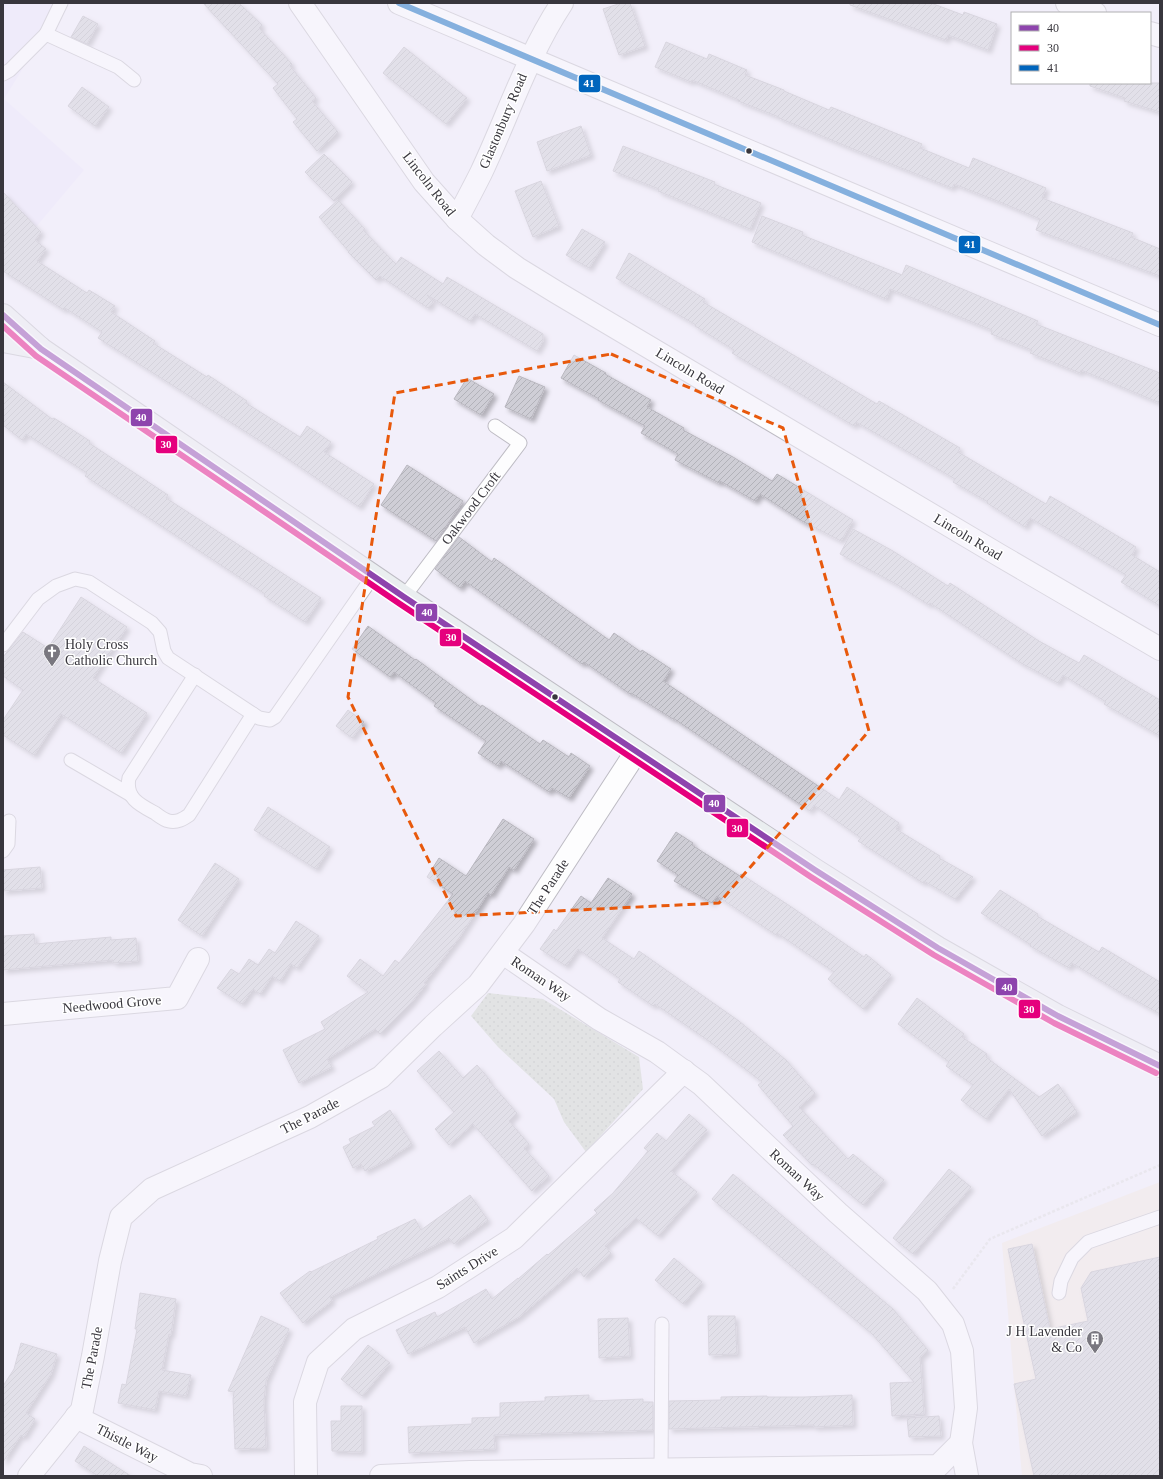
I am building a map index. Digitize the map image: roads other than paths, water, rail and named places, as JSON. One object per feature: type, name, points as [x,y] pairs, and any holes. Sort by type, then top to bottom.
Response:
[{"type":"street","name":"Lincoln Road","points":[[300,3],[424,182],[457,219],[486,246],[517,268],[556,292],[1160,649]]},
{"type":"street","points":[[399,3],[1160,325]]},
{"type":"street","name":"Glastonbury Road","points":[[457,219],[481,173],[530,59],[552,18],[562,3]]},
{"type":"street","points":[[1067,3],[1092,12]]},
{"type":"street","points":[[3,315],[41,349],[374,575],[404,597],[815,870],[938,948],[1058,1016],[1160,1066]]},
{"type":"street","points":[[3,341],[41,349]]},
{"type":"street","name":"The Parade","points":[[29,1476],[82,1410],[110,1261],[121,1217],[152,1189],[310,1118],[381,1077],[433,1026],[478,985],[524,924],[636,752]]},
{"type":"street","name":"Roman Way","points":[[503,953],[599,1019],[657,1052],[701,1084],[838,1213],[927,1291],[954,1324],[962,1351],[966,1408],[962,1443],[968,1476]]},
{"type":"street","name":"Needwood Grove","points":[[3,1014],[177,998],[198,959]]},
{"type":"street","name":"Saints Drive","points":[[306,1476],[305,1402],[318,1362],[354,1329],[438,1287],[514,1238],[684,1071]]},
{"type":"street","name":"Thistle Way","points":[[76,1417],[190,1474],[201,1476]]},
{"type":"street","points":[[381,1476],[938,1466],[962,1443]]},
{"type":"lane","points":[[3,74],[10,70],[46,34],[62,3]]},
{"type":"lane","points":[[46,34],[118,67],[134,80]]},
{"type":"lane","name":"Oakwood Croft","points":[[404,597],[520,443],[495,426]]},
{"type":"lane","points":[[3,645],[38,599],[56,586],[76,579],[88,582],[152,623],[160,632],[164,651],[168,658],[252,714],[259,718],[270,720],[275,717],[374,575]]},
{"type":"lane","points":[[131,795],[127,786],[129,778],[195,676]]},
{"type":"lane","points":[[71,760],[131,795],[141,805],[168,821],[180,821],[189,815],[252,714]]},
{"type":"lane","points":[[3,851],[8,844],[8,821]]},
{"type":"lane","points":[[1058,1293],[1072,1258],[1088,1242],[1160,1217]]},
{"type":"lane","points":[[661,1470],[662,1324]]},
{"type":"place","name":"Holy Cross Catholic Church","points":[[52,667]]},
{"type":"place","name":"J H Lavender & Co","points":[[1095,1354]]}]
